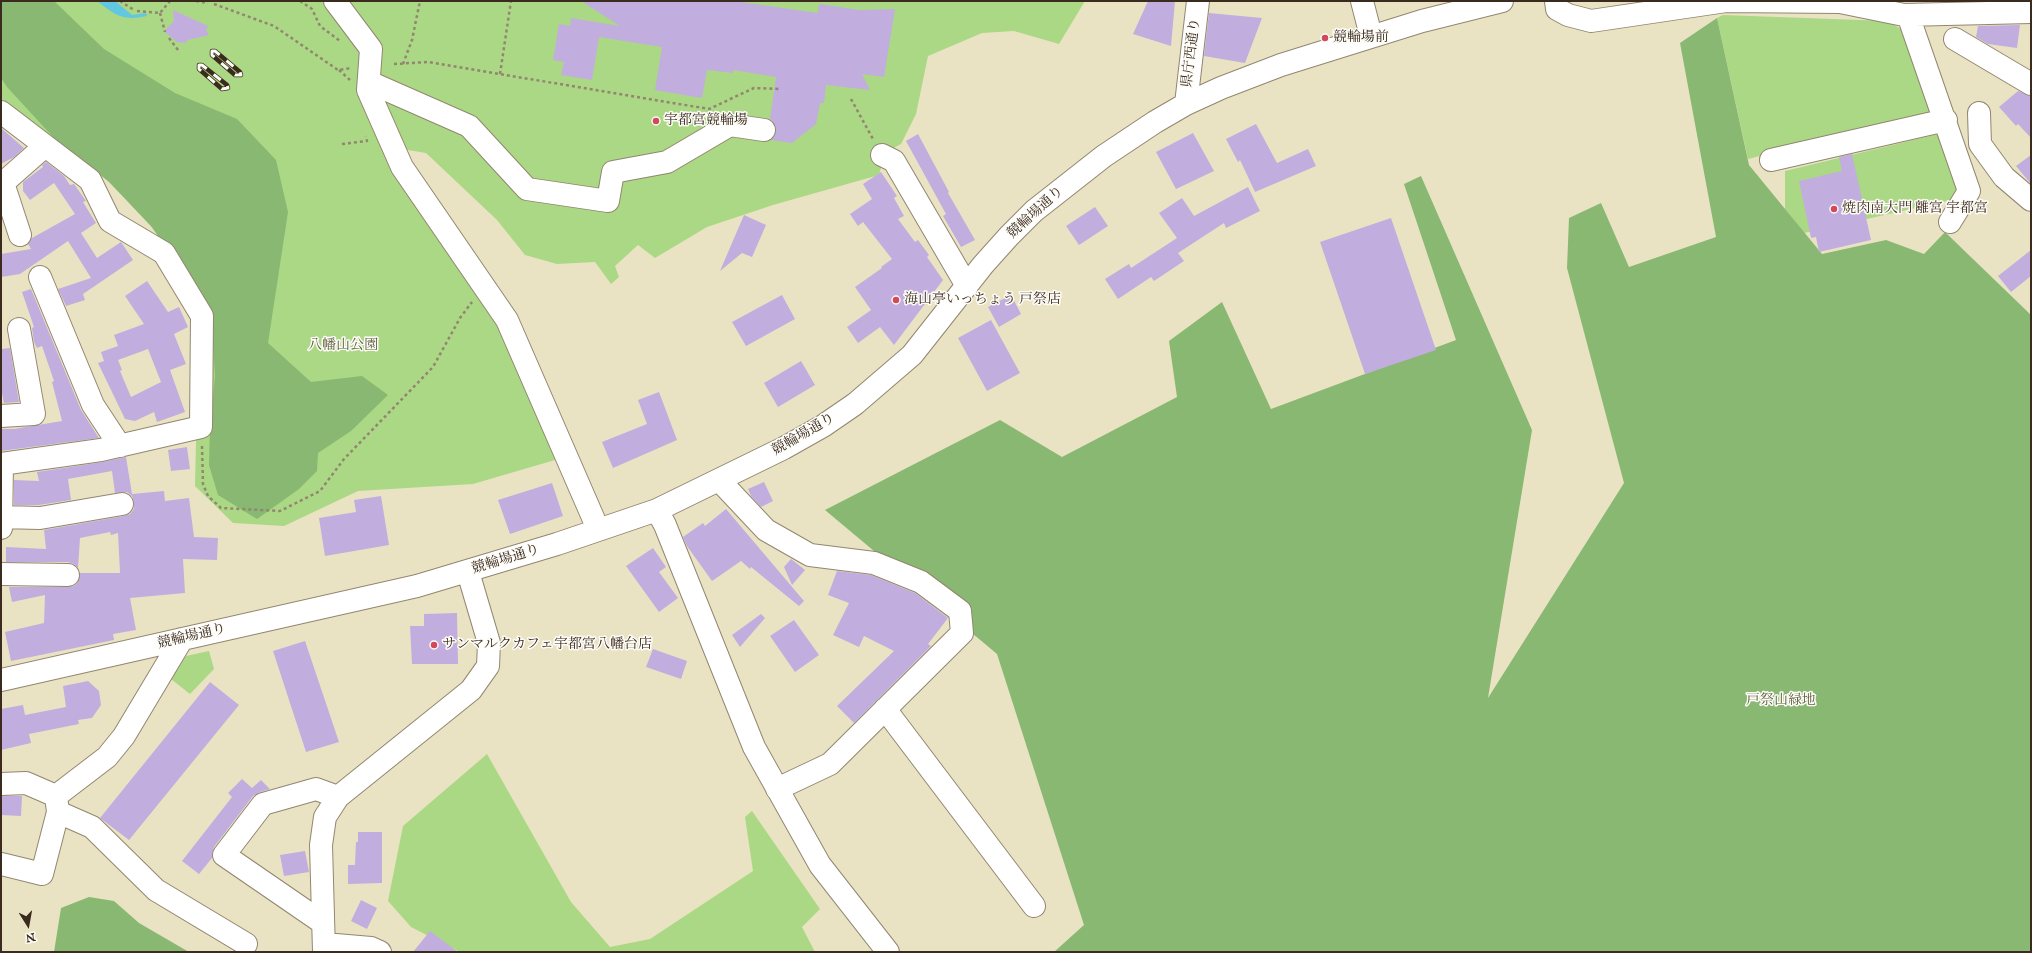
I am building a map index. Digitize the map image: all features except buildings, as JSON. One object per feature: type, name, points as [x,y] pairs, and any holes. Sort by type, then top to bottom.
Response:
[{"type":"street","points":[[335,1],[371,49],[364,74],[368,90],[402,167],[507,320],[598,529]]},
{"type":"street","name":"県庁西通り","points":[[1186,104],[1198,1]]},
{"type":"street","points":[[1362,1],[1372,36]]},
{"type":"street","name":"競輪場通り","points":[[1,680],[359,600],[468,572],[557,544],[656,510],[784,448],[823,426],[855,404],[912,355],[1009,236],[1034,212],[1104,156],[1186,104],[1221,88],[1281,65],[1422,21],[1502,1]]},
{"type":"street","points":[[1556,1],[1557,9],[1568,15],[1591,21],[1612,19],[1647,11],[1726,1],[1840,2],[1908,15],[2031,12]]},
{"type":"street","points":[[1908,15],[1946,120],[1969,191],[1950,222]]},
{"type":"street","points":[[1955,39],[2031,84]]},
{"type":"street","points":[[364,74],[469,126],[527,189],[608,201],[613,172],[667,162],[730,125],[764,130]]},
{"type":"street","points":[[1,112],[90,180],[110,222],[164,253],[202,316],[201,427],[101,450],[2,464],[1,528]]},
{"type":"street","points":[[1979,113],[1980,144],[2004,177],[2031,200]]},
{"type":"street","points":[[1771,160],[1946,120]]},
{"type":"street","points":[[20,235],[3,183],[45,146]]},
{"type":"street","points":[[882,155],[894,162],[967,286]]},
{"type":"street","points":[[40,277],[93,405],[120,446]]},
{"type":"street","points":[[1,416],[34,414],[19,329]]},
{"type":"street","points":[[719,480],[766,530],[810,555],[874,564],[921,582],[960,611],[962,633],[830,764],[777,789]]},
{"type":"street","points":[[1,517],[40,518],[122,504]]},
{"type":"street","points":[[656,510],[665,525],[754,747],[820,865],[888,952]]},
{"type":"street","points":[[380,952],[371,948],[324,948],[320,845],[325,817],[338,797],[470,690],[488,666],[489,643],[468,572]]},
{"type":"street","points":[[1,574],[68,575]]},
{"type":"street","points":[[1,864],[42,874],[57,804],[108,757],[124,736],[182,639]]},
{"type":"street","points":[[885,709],[1034,906]]},
{"type":"street","points":[[1,784],[26,783],[92,827],[156,890],[246,944]]},
{"type":"street","points":[[323,923],[224,855],[262,804],[316,789],[338,797]]},
{"type":"street","points":[[872,933],[902,952]]},
{"type":"path","points":[[120,1],[136,11],[160,13]]},
{"type":"path","points":[[160,13],[170,1]]},
{"type":"path","points":[[196,1],[208,3]]},
{"type":"path","points":[[300,1],[312,9],[320,26],[345,45]]},
{"type":"path","points":[[404,64],[412,40],[420,1]]},
{"type":"path","points":[[500,74],[511,1]]},
{"type":"path","points":[[214,4],[274,26],[338,70],[364,74]]},
{"type":"path","points":[[160,13],[164,32]]},
{"type":"path","points":[[168,38],[178,50]]},
{"type":"path","points":[[394,64],[428,62],[710,109],[754,88],[780,88]]},
{"type":"path","points":[[851,99],[882,155]]},
{"type":"path","points":[[201,427],[203,484],[208,496],[221,508],[280,511],[320,491],[344,459],[433,366],[460,318],[484,286]]},
{"type":"green space","name":"八幡山公園","points":[[1,1],[1085,1],[1059,44],[1014,31],[982,33],[928,56],[916,114],[901,144],[885,153],[879,175],[773,205],[707,227],[655,258],[638,245],[615,266],[619,277],[611,284],[595,262],[557,264],[525,255],[497,220],[426,153],[402,149],[501,318],[555,460],[473,484],[358,491],[284,526],[233,523],[195,486],[198,352],[186,264],[104,176],[1,99]]},
{"type":"green space","points":[[1,1],[54,1],[104,49],[175,93],[237,119],[276,160],[288,212],[268,343],[311,382],[362,376],[388,395],[351,431],[318,453],[317,471],[299,489],[257,519],[218,495],[209,465],[210,426],[215,376],[211,312],[151,226],[109,182],[54,138],[7,87],[1,78]]},
{"type":"green space","points":[[1723,15],[1888,21],[1904,31],[1933,112],[1748,159],[1717,18]]},
{"type":"green space","name":"戸祭山緑地","points":[[1717,18],[1749,165],[1822,254],[1886,240],[1924,254],[1945,232],[2031,315],[2031,952],[1054,952],[1084,925],[997,654],[825,510],[1000,420],[1062,457],[1177,397],[1169,341],[1222,302],[1271,409],[1456,340],[1404,184],[1421,176],[1532,430],[1488,698],[1624,483],[1567,268],[1569,218],[1601,203],[1629,267],[1716,237],[1680,43]]},
{"type":"green space","points":[[1938,134],[1963,192],[1956,199],[1804,233],[1785,209],[1785,171]]},
{"type":"green space","points":[[209,651],[214,669],[190,694],[171,679],[186,656]]},
{"type":"green space","points":[[487,754],[571,902],[610,947],[650,939],[753,871],[745,817],[752,811],[820,909],[802,927],[815,952],[460,952],[411,927],[388,901],[403,826]]},
{"type":"green space","points":[[89,897],[114,901],[139,923],[189,952],[54,952],[61,908]]},
{"type":"water","points":[[97,1],[115,1],[132,15],[146,13],[147,16],[131,18],[120,16]]},
{"type":"railway","points":[[212,51],[215,51],[240,72],[241,75],[235,75],[212,55],[212,51]]},
{"type":"railway","points":[[199,65],[202,65],[227,85],[228,88],[222,89],[199,69],[199,65]]},
{"type":"place","name":"競輪場前","points":[[1325,38]]},
{"type":"place","name":"宇都宮競輪場","points":[[656,121]]},
{"type":"place","name":"焼肉南大門 離宮 宇都宮","points":[[1834,209]]},
{"type":"place","name":"海山亭いっちょう 戸祭店","points":[[896,300]]},
{"type":"place","name":"サンマルクカフェ宇都宮八幡台店","points":[[434,645]]}]
